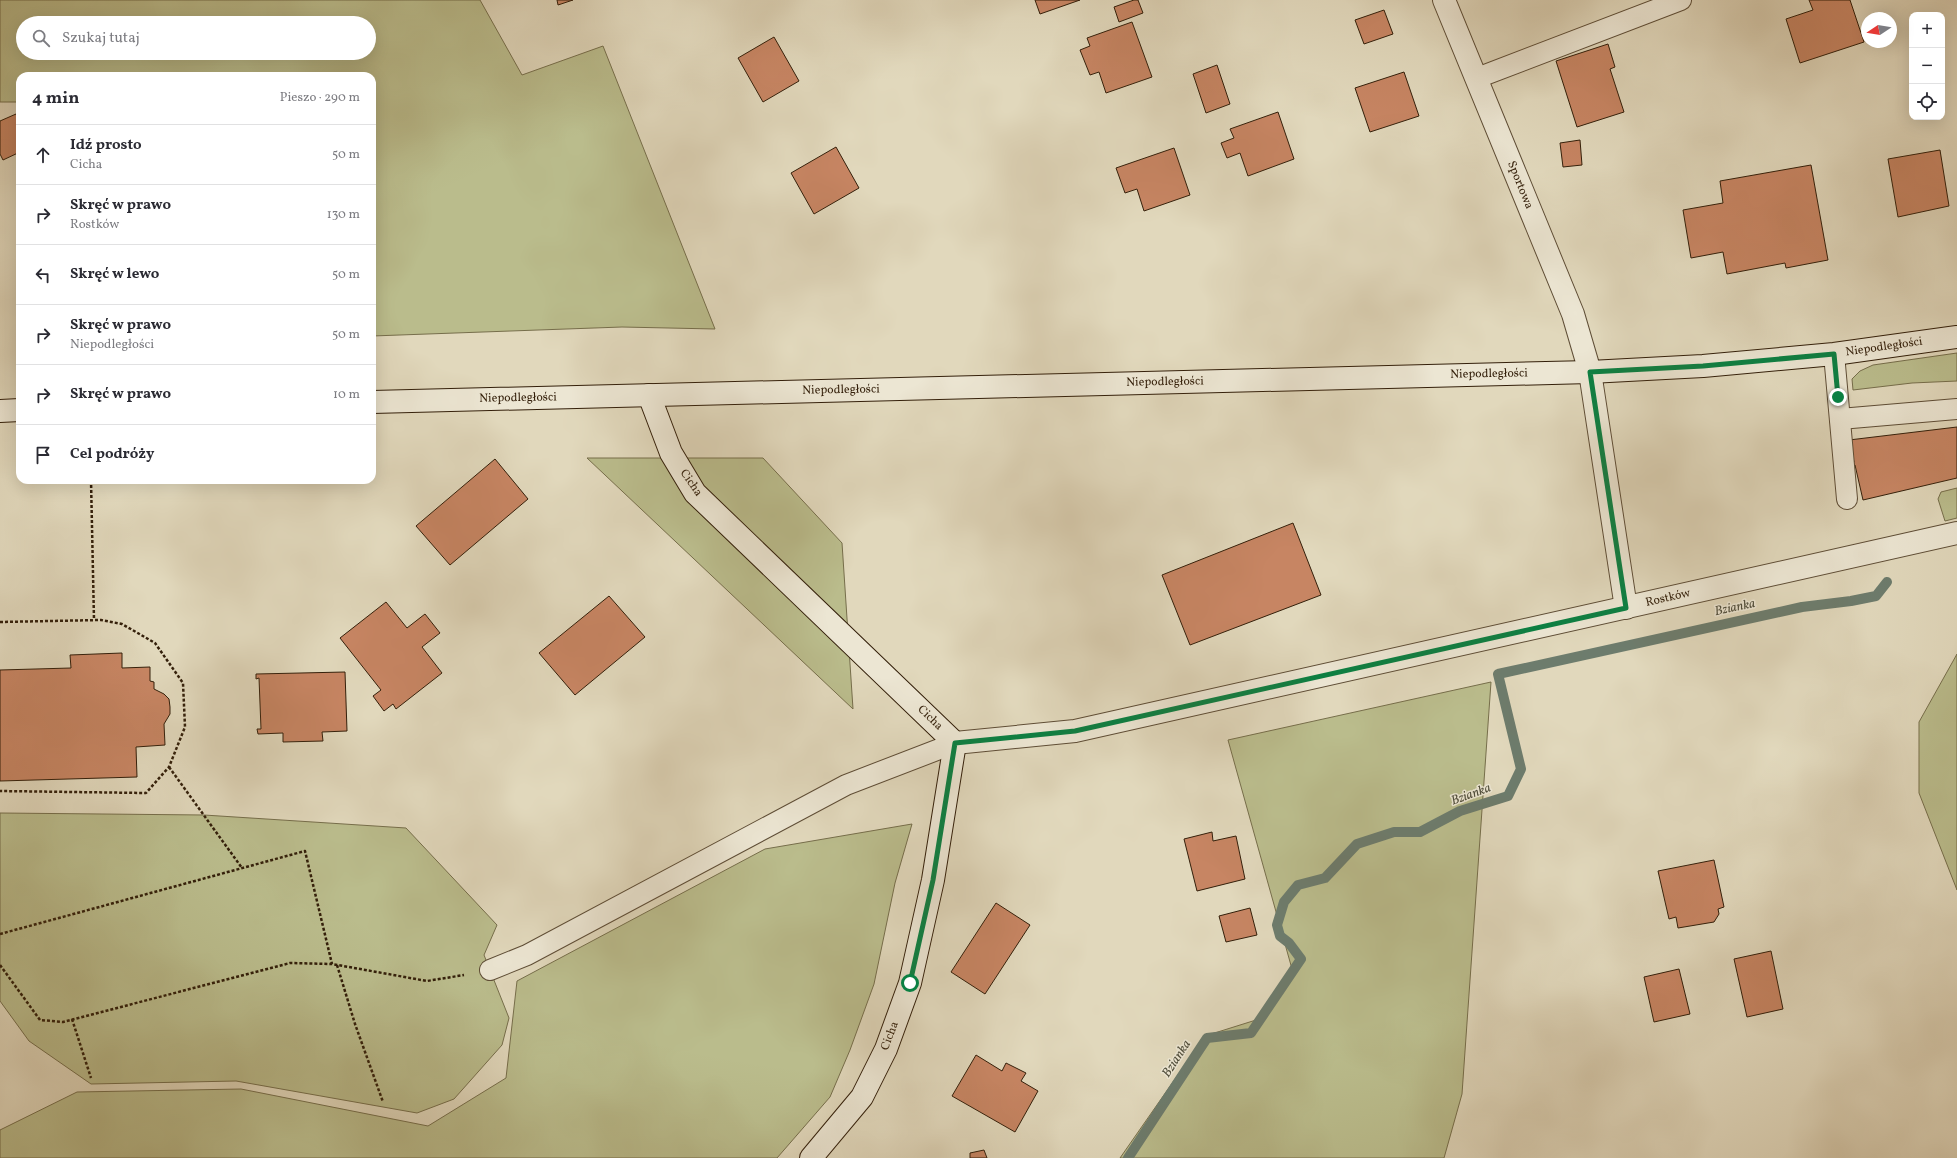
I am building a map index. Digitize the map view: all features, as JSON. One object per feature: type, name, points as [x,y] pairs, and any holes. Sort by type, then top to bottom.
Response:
[{"type":"street","name":"Sportowa","points":[[1444,0],[1573,314],[1590,372],[1626,608]]},
{"type":"street","name":"Niepodległości","points":[[376,402],[1590,372],[1703,366],[1834,354],[1957,337]]},
{"type":"street","name":"Cicha","points":[[649,395],[671,453],[695,493],[955,743],[933,880],[910,983],[886,1049],[862,1097],[811,1158]]},
{"type":"street","points":[[0,411],[16,410]]},
{"type":"street","name":"Rostków","points":[[955,743],[1075,731],[1626,608],[1957,532]]},
{"type":"lane","points":[[1477,78],[1681,0]]},
{"type":"lane","points":[[1834,354],[1847,499]]},
{"type":"lane","points":[[1840,419],[1957,409]]},
{"type":"lane","points":[[490,970],[527,955],[846,785],[955,743]]},
{"type":"path","points":[[91,484],[94,620]]},
{"type":"path","points":[[0,622],[94,620],[122,624],[154,643],[183,683],[185,728],[169,767],[146,793],[0,792]]},
{"type":"path","points":[[169,767],[242,868]]},
{"type":"path","points":[[0,934],[305,850],[332,964]]},
{"type":"path","points":[[0,965],[40,1020],[63,1022],[290,963],[332,964],[427,981],[490,970]]},
{"type":"path","points":[[337,965],[355,1024],[383,1102]]},
{"type":"path","points":[[72,1019],[91,1078]]},
{"type":"green space","points":[[0,0],[480,0],[522,75],[603,46],[715,329],[622,327],[376,336],[376,72],[16,72],[16,102],[0,102]]},
{"type":"green space","points":[[1957,353],[1957,381],[1912,383],[1853,390],[1852,379],[1860,371],[1873,365]]},
{"type":"green space","points":[[587,458],[763,458],[842,543],[853,709]]},
{"type":"green space","points":[[1957,488],[1957,518],[1945,521],[1938,499],[1941,492]]},
{"type":"green space","points":[[1957,654],[1957,890],[1919,793],[1919,722]]},
{"type":"green space","points":[[1491,682],[1462,1094],[1444,1158],[1120,1158],[1205,1036],[1256,1020],[1292,969],[1228,740]]},
{"type":"green space","points":[[0,813],[204,815],[406,828],[497,925],[484,955],[509,1018],[502,1045],[454,1099],[417,1113],[236,1081],[91,1084],[29,1041],[0,1001]]},
{"type":"green space","points":[[912,824],[895,883],[874,984],[850,1050],[830,1097],[777,1158],[0,1158],[0,1130],[77,1092],[241,1089],[428,1126],[506,1078],[517,981],[765,849]]},
{"type":"building","points":[[557,0],[573,0],[558,5]]},
{"type":"building","points":[[1035,0],[1080,0],[1040,14]]},
{"type":"building","points":[[1138,0],[1143,13],[1119,22],[1114,7]]},
{"type":"building","points":[[1809,0],[1850,0],[1861,33],[1861,43],[1800,63],[1786,19],[1813,10]]},
{"type":"building","points":[[1384,10],[1393,34],[1364,44],[1355,20]]},
{"type":"building","points":[[1132,22],[1152,77],[1106,93],[1099,72],[1090,75],[1080,50],[1090,46],[1087,38]]},
{"type":"building","points":[[774,37],[799,81],[763,102],[738,58]]},
{"type":"building","points":[[1608,44],[1615,67],[1610,69],[1624,112],[1577,127],[1556,61]]},
{"type":"building","points":[[1217,65],[1230,104],[1206,113],[1193,74]]},
{"type":"building","points":[[1404,72],[1419,116],[1370,132],[1355,88]]},
{"type":"building","points":[[1278,112],[1294,159],[1248,176],[1240,153],[1227,158],[1221,143],[1234,138],[1230,129]]},
{"type":"building","points":[[16,114],[16,154],[3,160],[0,154],[0,121]]},
{"type":"building","points":[[1580,140],[1582,165],[1563,167],[1560,143]]},
{"type":"building","points":[[836,147],[859,188],[814,214],[791,173]]},
{"type":"building","points":[[1174,148],[1190,195],[1144,211],[1137,189],[1125,193],[1116,168]]},
{"type":"building","points":[[1940,150],[1949,206],[1898,217],[1888,159]]},
{"type":"building","points":[[1811,165],[1828,260],[1786,268],[1785,263],[1727,274],[1723,252],[1691,258],[1683,210],[1723,203],[1720,181]]},
{"type":"building","points":[[1957,427],[1957,478],[1863,500],[1855,465],[1853,466],[1852,463],[1854,462],[1849,440]]},
{"type":"building","points":[[495,459],[528,499],[450,565],[416,526]]},
{"type":"building","points":[[1293,523],[1321,595],[1190,645],[1162,575]]},
{"type":"building","points":[[609,596],[645,637],[575,695],[539,653]]},
{"type":"building","points":[[386,602],[407,628],[425,614],[440,633],[422,647],[442,673],[396,709],[393,704],[384,711],[373,696],[381,690],[340,638]]},
{"type":"building","points":[[122,653],[122,668],[150,667],[150,681],[154,682],[154,689],[164,694],[169,699],[170,707],[170,714],[164,724],[165,745],[136,747],[137,777],[0,781],[0,670],[71,668],[70,655]]},
{"type":"building","points":[[345,672],[347,731],[322,732],[323,741],[283,742],[283,733],[258,734],[257,729],[261,729],[259,678],[256,679],[256,674]]},
{"type":"building","points":[[1212,832],[1213,841],[1236,836],[1245,879],[1197,891],[1184,839]]},
{"type":"building","points":[[1714,860],[1724,907],[1718,909],[1719,914],[1714,922],[1678,928],[1676,917],[1669,919],[1658,871]]},
{"type":"building","points":[[996,903],[1030,925],[985,994],[951,972]]},
{"type":"building","points":[[1250,908],[1257,935],[1226,942],[1219,916]]},
{"type":"building","points":[[1771,951],[1783,1009],[1747,1017],[1734,959]]},
{"type":"building","points":[[1679,969],[1690,1014],[1654,1022],[1644,977]]},
{"type":"building","points":[[976,1055],[1002,1071],[1006,1063],[1026,1073],[1021,1081],[1038,1091],[1015,1132],[952,1096]]},
{"type":"building","points":[[984,1150],[987,1158],[970,1158],[970,1153]]},
{"type":"waterway","name":"Bzianka","points":[[1128,1158],[1207,1038],[1251,1033],[1301,959],[1289,943],[1280,936],[1277,925],[1284,902],[1298,885],[1325,878],[1357,844],[1394,832],[1420,832],[1460,811],[1508,796],[1521,769],[1498,674],[1802,607],[1851,601],[1876,596],[1887,582]]},
{"type":"route","points":[[910,983],[933,880],[955,743],[1075,731],[1626,608],[1590,372],[1703,366],[1834,354],[1838,397]]}]
